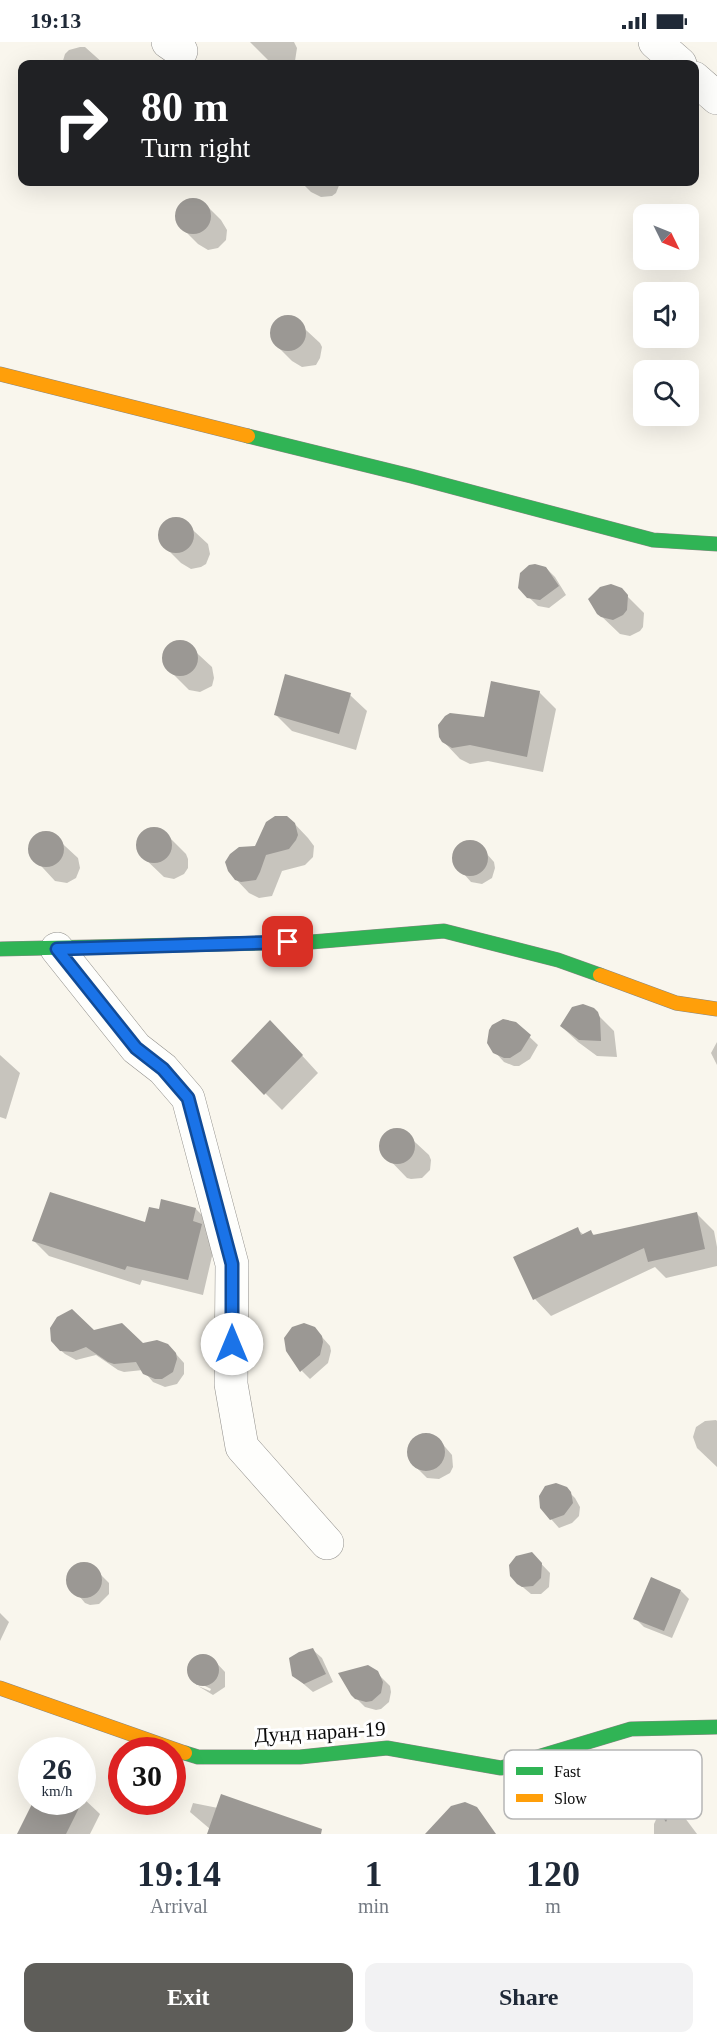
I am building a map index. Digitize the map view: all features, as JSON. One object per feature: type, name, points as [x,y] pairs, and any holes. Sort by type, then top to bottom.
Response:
[{"type":"street","points":[[655,42],[675,60]]},
{"type":"street","points":[[699,82],[717,98]]},
{"type":"street","points":[[0,374],[411,476],[653,540],[717,544]]},
{"type":"street","points":[[0,949],[311,942],[444,932],[558,960],[676,1003],[717,1009]]},
{"type":"street","points":[[57,949],[136,1048],[163,1069],[188,1098],[232,1264],[231,1384],[242,1447],[327,1543]]},
{"type":"street","name":"Дунд наран-19","points":[[0,1688],[198,1757],[300,1757],[387,1748],[504,1767]]},
{"type":"street","name":"Дунд наран-19","points":[[561,1750],[630,1729],[717,1727]]},
{"type":"building","points":[[193,198],[206,203],[211,216],[206,229],[193,234],[180,229],[175,216],[180,203]]},
{"type":"building","points":[[288,315],[301,320],[306,333],[301,346],[288,351],[275,346],[270,333],[275,320]]},
{"type":"building","points":[[176,517],[189,522],[194,535],[189,548],[176,553],[163,548],[158,535],[163,522]]},
{"type":"building","points":[[529,565],[546,567],[559,586],[540,600],[527,598],[518,588],[520,573]]},
{"type":"building","points":[[611,584],[622,588],[628,595],[627,610],[613,620],[597,614],[588,599],[600,587]]},
{"type":"building","points":[[180,640],[193,645],[198,658],[193,671],[180,676],[167,671],[162,658],[167,645]]},
{"type":"building","points":[[285,674],[351,693],[339,734],[274,715]]},
{"type":"building","points":[[491,681],[540,691],[527,757],[470,745],[452,748],[442,742],[439,737],[438,725],[450,713],[484,717]]},
{"type":"building","points":[[275,816],[287,816],[295,823],[298,835],[296,840],[289,849],[266,855],[256,880],[241,882],[235,880],[225,862],[230,854],[239,847],[255,846],[266,822]]},
{"type":"building","points":[[154,827],[167,832],[172,845],[167,858],[154,863],[141,858],[136,845],[141,832]]},
{"type":"building","points":[[46,831],[59,836],[64,849],[59,862],[46,867],[33,862],[28,849],[33,836]]},
{"type":"building","points":[[470,840],[482,846],[488,858],[482,870],[470,876],[458,870],[452,858],[458,846]]},
{"type":"building","points":[[583,1004],[598,1012],[601,1041],[579,1040],[560,1026],[572,1007]]},
{"type":"building","points":[[503,1019],[516,1022],[531,1035],[521,1051],[510,1058],[493,1053],[487,1043],[492,1025]]},
{"type":"building","points":[[270,1020],[303,1055],[264,1095],[231,1061]]},
{"type":"building","points":[[397,1128],[410,1133],[415,1146],[410,1159],[397,1164],[384,1159],[379,1146],[384,1133]]},
{"type":"building","points":[[50,1192],[145,1222],[149,1207],[159,1209],[161,1199],[196,1208],[193,1221],[202,1224],[188,1280],[127,1266],[125,1270],[32,1241]]},
{"type":"building","points":[[697,1212],[705,1249],[648,1262],[644,1248],[533,1300],[513,1257],[578,1227],[581,1235],[591,1230],[593,1235]]},
{"type":"building","points":[[72,1309],[94,1330],[122,1323],[143,1343],[157,1340],[168,1344],[176,1353],[177,1359],[173,1372],[162,1379],[155,1379],[143,1374],[136,1362],[114,1364],[86,1347],[73,1352],[60,1351],[51,1341],[50,1328],[57,1317]]},
{"type":"building","points":[[304,1323],[315,1327],[322,1336],[323,1342],[320,1355],[300,1372],[286,1351],[284,1338],[292,1327]]},
{"type":"building","points":[[426,1433],[440,1438],[445,1452],[440,1466],[426,1471],[412,1466],[407,1452],[412,1438]]},
{"type":"building","points":[[556,1483],[567,1487],[571,1492],[573,1503],[564,1515],[550,1520],[540,1508],[539,1496],[545,1486]]},
{"type":"building","points":[[532,1552],[542,1563],[541,1578],[533,1586],[522,1587],[510,1576],[509,1565],[516,1556]]},
{"type":"building","points":[[84,1562],[96,1568],[102,1580],[96,1592],[84,1598],[72,1592],[66,1580],[72,1568]]},
{"type":"building","points":[[651,1577],[681,1590],[664,1631],[633,1619]]},
{"type":"building","points":[[313,1648],[326,1674],[304,1684],[292,1676],[289,1658]]},
{"type":"building","points":[[203,1654],[214,1659],[219,1670],[214,1681],[203,1686],[192,1681],[187,1670],[192,1659]]},
{"type":"building","points":[[368,1665],[378,1671],[383,1682],[381,1693],[372,1701],[366,1702],[355,1699],[351,1695],[338,1673]]},
{"type":"building","points":[[221,1794],[322,1829],[321,1834],[207,1834]]},
{"type":"building","points":[[465,1802],[477,1807],[496,1834],[425,1834],[451,1806]]},
{"type":"building","points":[[26,1815],[76,1815],[66,1834],[17,1834]]},
{"type":"traffic: fast","points":[[248,436],[653,540],[717,544]]},
{"type":"traffic: fast","points":[[0,949],[311,942],[444,931],[558,960],[600,975]]},
{"type":"traffic: fast","points":[[561,1750],[631,1729],[717,1727]]},
{"type":"traffic: fast","points":[[186,1753],[198,1757],[300,1757],[387,1748],[504,1767]]},
{"type":"traffic: slow","points":[[0,374],[248,436]]},
{"type":"traffic: slow","points":[[600,975],[676,1003],[717,1009]]},
{"type":"traffic: slow","points":[[0,1688],[139,1737]]},
{"type":"route","points":[[232,1344],[232,1264],[188,1098],[163,1069],[136,1048],[57,949],[288,942]]}]
